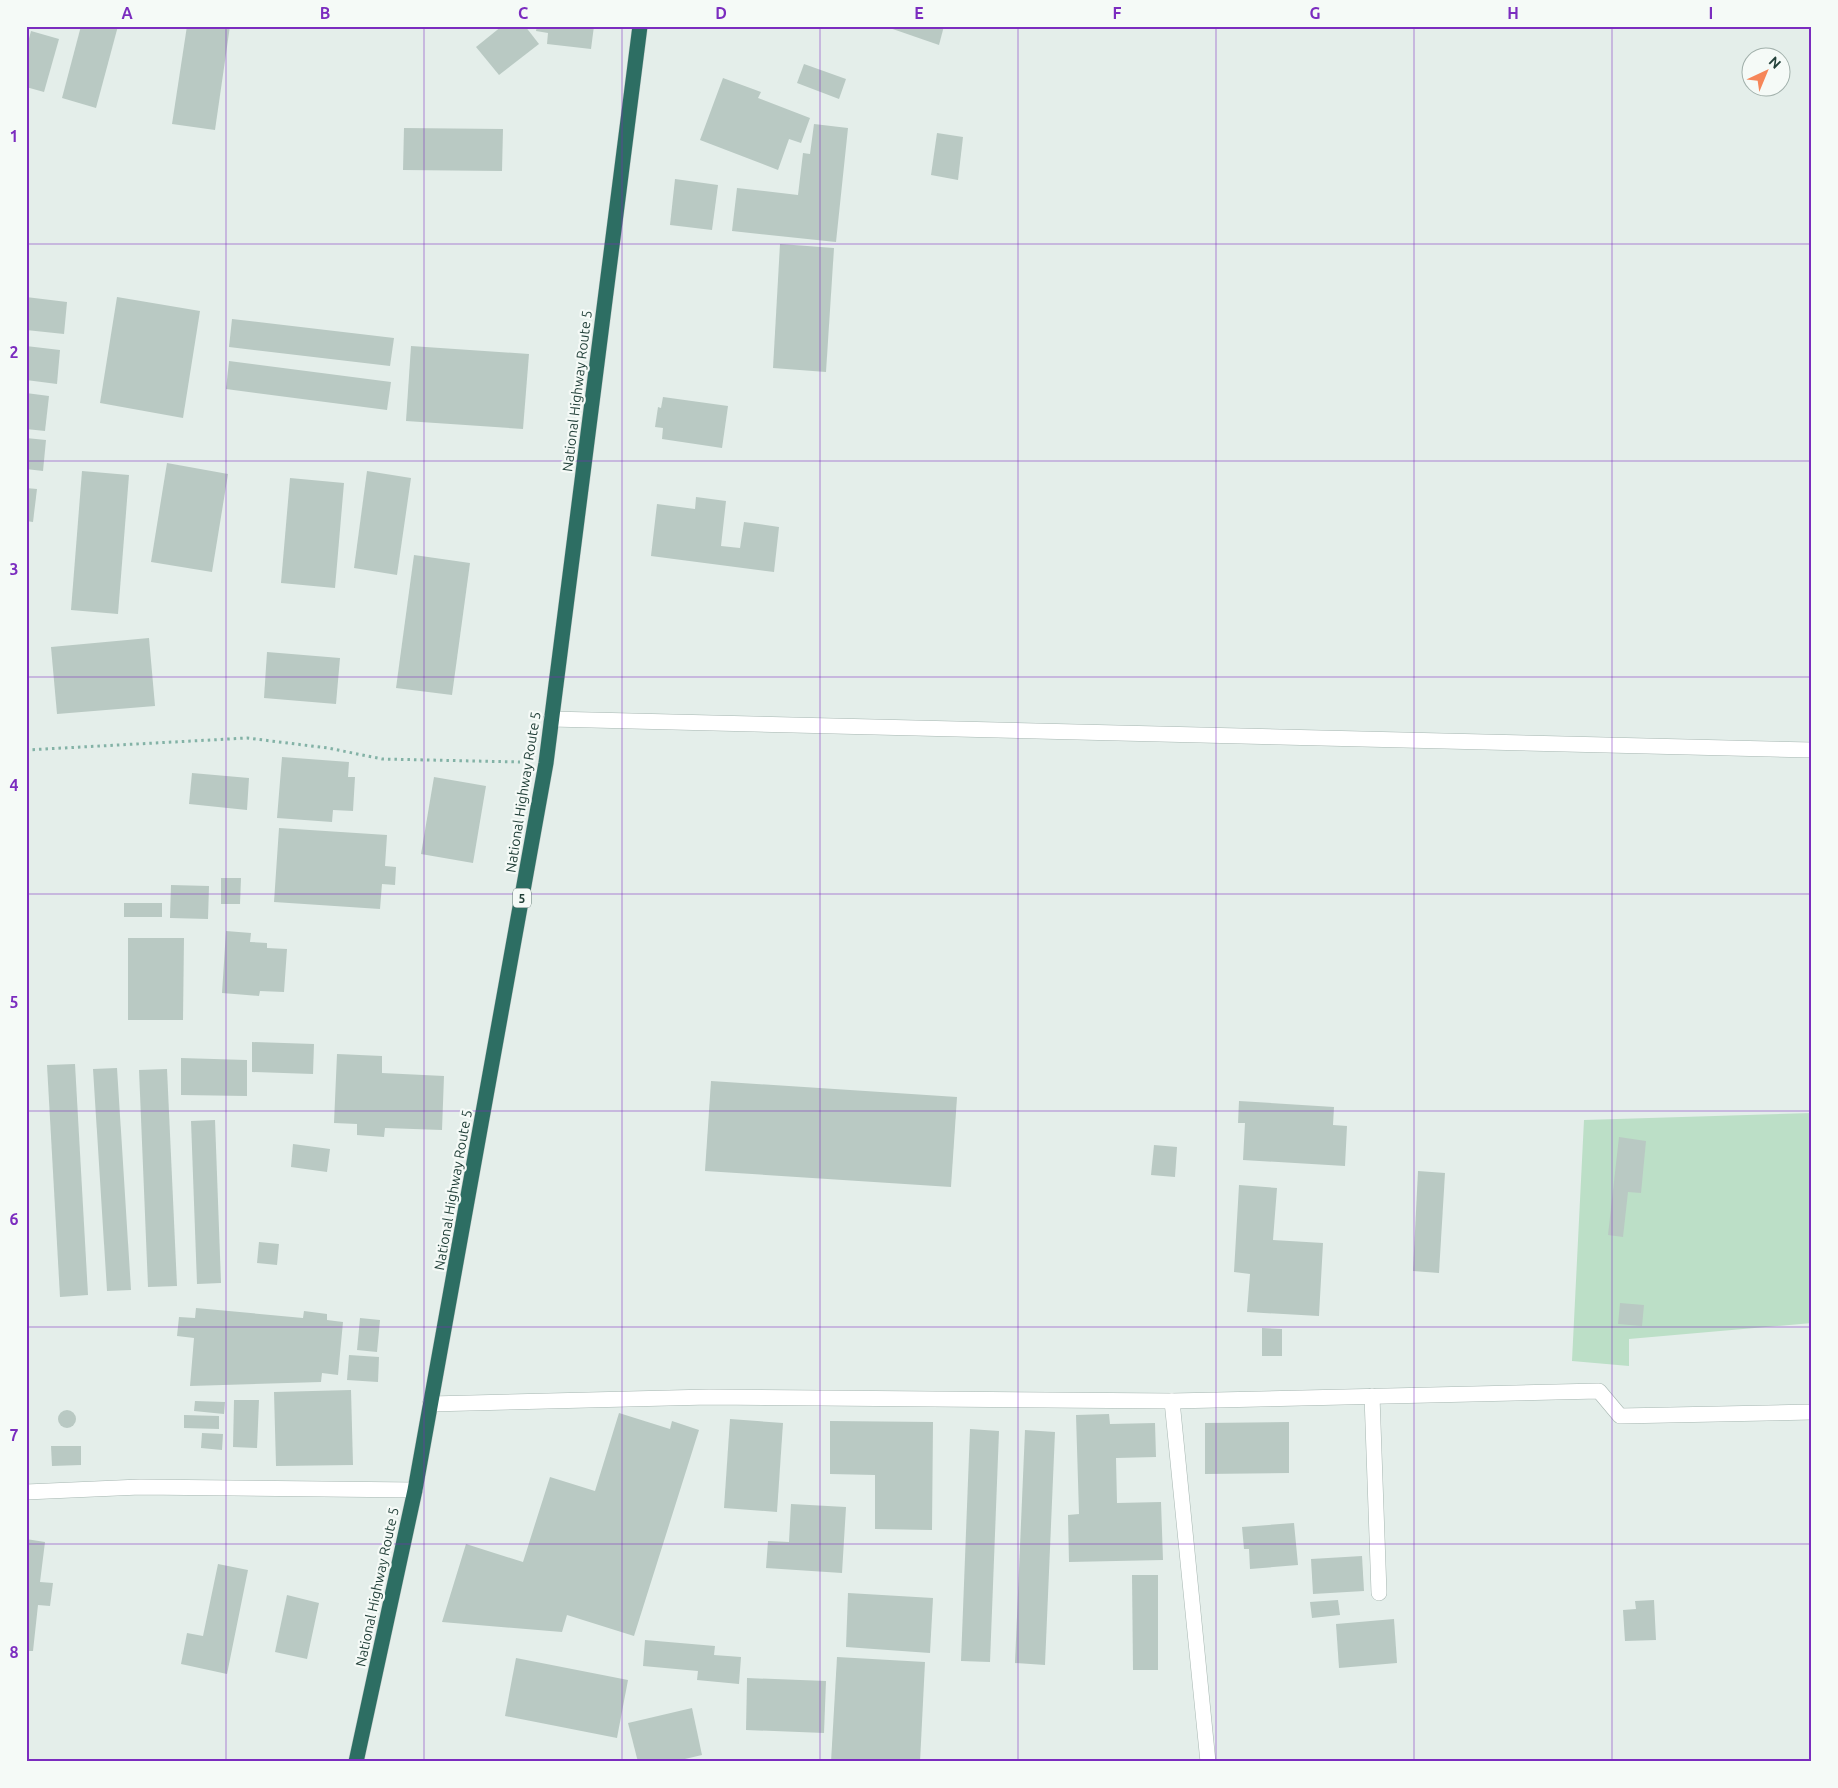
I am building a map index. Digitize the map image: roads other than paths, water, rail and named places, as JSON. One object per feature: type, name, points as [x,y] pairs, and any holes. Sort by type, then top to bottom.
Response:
[{"type":"highway","name":"National Highway Route 5","points":[[356,1762],[414,1490],[546,763],[640,26]]},
{"type":"street","points":[[551,719],[1812,750]]},
{"type":"street","points":[[430,1404],[709,1397],[1172,1401],[1599,1391],[1620,1416],[1812,1412]]},
{"type":"street","points":[[1372,1396],[1379,1593]]},
{"type":"street","points":[[1172,1401],[1208,1762]]},
{"type":"street","points":[[26,1492],[140,1488],[414,1490]]}]
